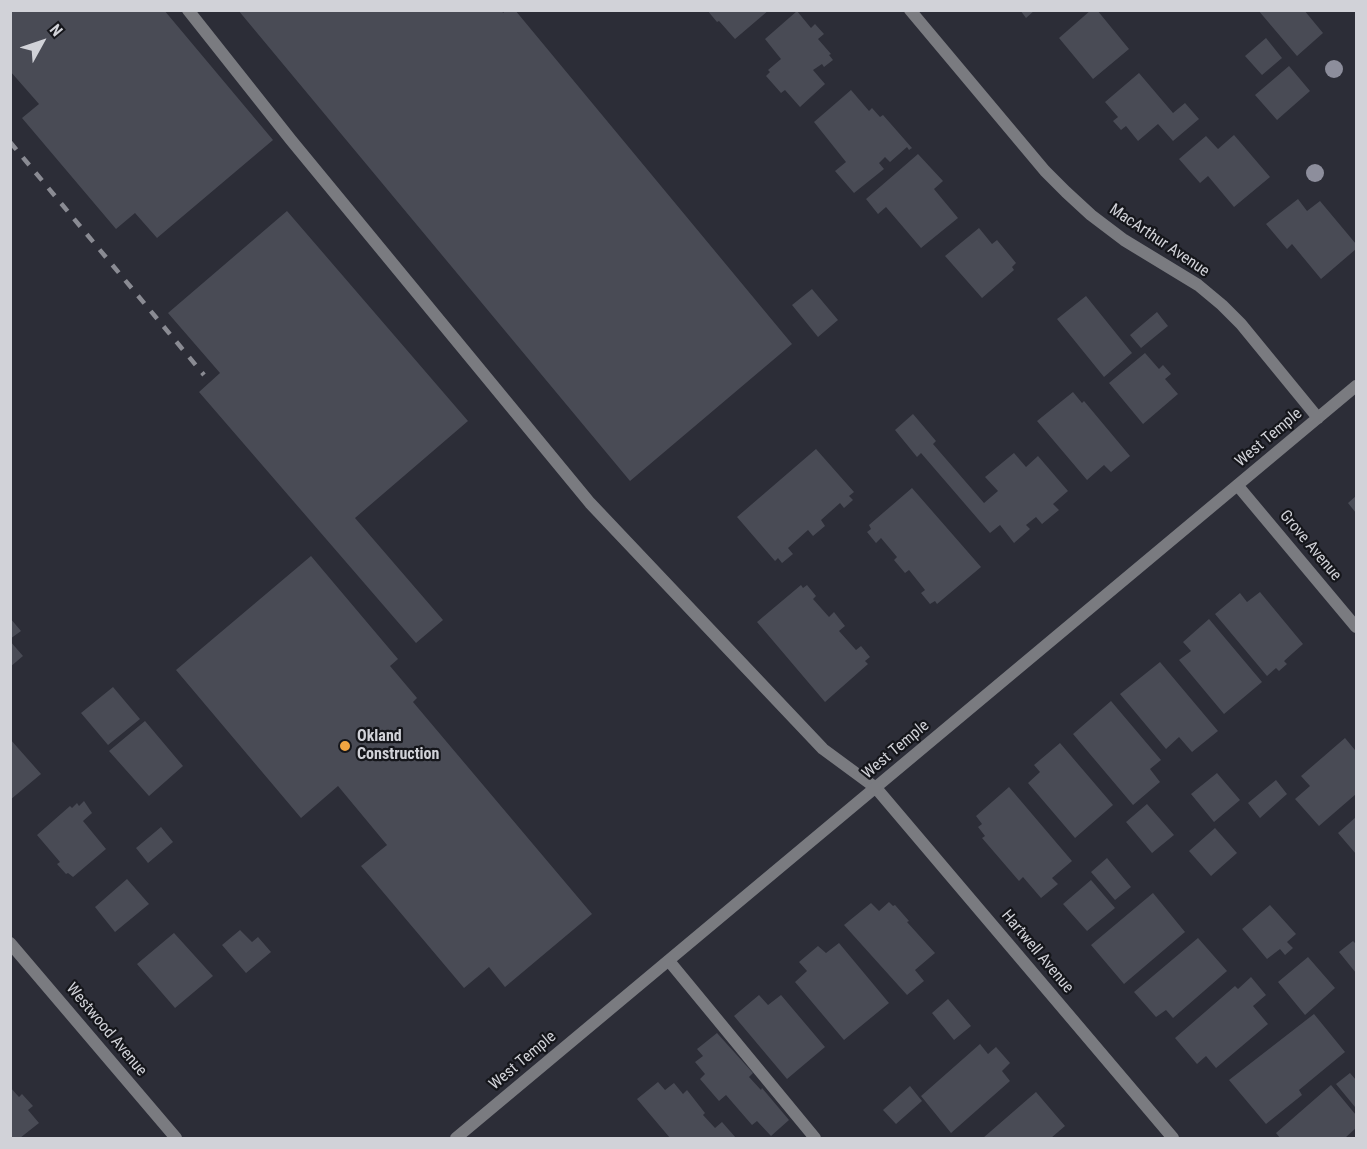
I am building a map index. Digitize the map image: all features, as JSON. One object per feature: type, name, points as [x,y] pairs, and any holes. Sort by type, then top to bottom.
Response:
[{"type":"street","name":"Hartwell Avenue","points":[[188,10],[291,140],[590,503],[823,749],[876,788],[1173,1138]]},
{"type":"street","name":"MacArthur Avenue","points":[[910,10],[1045,171],[1091,215],[1124,240],[1198,285],[1222,305],[1241,324],[1318,418]]},
{"type":"street","name":"West Temple","points":[[456,1138],[1356,386]]},
{"type":"street","name":"Grove Avenue","points":[[1238,486],[1356,627]]},
{"type":"street","name":"Westwood Avenue","points":[[10,944],[176,1138]]},
{"type":"street","points":[[669,961],[815,1138]]},
{"type":"building","points":[[10,10],[164,10],[273,140],[157,238],[135,213],[116,229],[22,118],[39,104],[10,71]]},
{"type":"building","points":[[238,10],[502,10],[503,13],[506,10],[515,10],[792,344],[630,481]]},
{"type":"building","points":[[707,10],[769,10],[735,39]]},
{"type":"building","points":[[1020,10],[1035,10],[1026,18]]},
{"type":"building","points":[[1091,10],[1097,10],[1129,49],[1093,79],[1059,38]]},
{"type":"building","points":[[1258,10],[1304,10],[1323,33],[1297,56]]},
{"type":"building","points":[[797,11],[811,28],[815,24],[824,34],[818,39],[831,54],[829,55],[833,60],[824,67],[822,64],[813,70],[825,84],[800,107],[785,90],[781,93],[766,76],[770,72],[768,70],[781,59],[765,39]]},
{"type":"building","points":[[1266,38],[1282,58],[1262,75],[1245,56]]},
{"type":"building","points":[[1289,66],[1310,91],[1277,120],[1255,95]]},
{"type":"building","points":[[1139,73],[1173,113],[1185,103],[1199,119],[1173,141],[1158,124],[1138,141],[1126,126],[1121,130],[1113,121],[1118,117],[1105,102]]},
{"type":"building","points":[[851,90],[869,111],[872,108],[880,117],[883,115],[912,148],[909,150],[907,147],[890,162],[885,157],[879,163],[884,169],[854,193],[835,171],[846,162],[814,122]]},
{"type":"building","points":[[1234,135],[1270,177],[1234,207],[1208,176],[1200,183],[1179,159],[1206,136],[1218,149]]},
{"type":"building","points":[[918,154],[943,181],[934,189],[958,218],[921,248],[886,207],[878,214],[866,199]]},
{"type":"building","points":[[1298,199],[1307,211],[1320,201],[1356,244],[1356,249],[1321,279],[1292,244],[1287,249],[1266,224]]},
{"type":"building","points":[[287,211],[468,421],[355,518],[443,620],[416,643],[199,392],[220,373],[168,313]]},
{"type":"building","points":[[979,228],[992,244],[997,240],[1016,263],[1012,267],[1014,270],[982,298],[945,256]]},
{"type":"building","points":[[812,289],[838,320],[818,337],[792,305]]},
{"type":"building","points":[[1086,296],[1132,353],[1104,377],[1057,319]]},
{"type":"building","points":[[1157,312],[1168,326],[1141,348],[1130,335]]},
{"type":"building","points":[[1145,353],[1159,369],[1163,365],[1171,374],[1165,379],[1178,394],[1143,424],[1109,383]]},
{"type":"building","points":[[1073,392],[1082,403],[1084,401],[1130,456],[1111,472],[1104,465],[1087,480],[1037,421]]},
{"type":"building","points":[[913,414],[936,441],[933,444],[984,503],[998,491],[985,477],[1014,453],[1026,467],[1038,456],[1068,491],[1053,504],[1059,510],[1042,524],[1036,517],[1026,525],[1030,529],[1014,543],[1000,525],[990,533],[921,453],[917,457],[895,430]]},
{"type":"building","points":[[816,449],[854,492],[849,496],[853,500],[844,508],[840,503],[821,520],[825,526],[813,536],[808,530],[788,548],[793,554],[782,563],[778,558],[775,561],[737,517]]},
{"type":"building","points":[[912,488],[981,567],[937,604],[935,601],[930,604],[921,593],[925,590],[909,570],[905,573],[894,560],[897,557],[881,538],[876,543],[867,532],[871,529],[869,525]]},
{"type":"building","points":[[1356,496],[1356,513],[1348,503]]},
{"type":"building","name":"Okland Construction","points":[[311,556],[398,659],[390,666],[417,698],[413,702],[592,914],[505,987],[489,967],[464,988],[361,866],[387,845],[338,786],[301,818],[176,670]]},
{"type":"building","points":[[801,585],[803,588],[807,585],[816,596],[813,599],[829,617],[834,612],[845,626],[839,631],[856,650],[861,646],[870,657],[865,661],[868,664],[825,702],[757,622]]},
{"type":"building","points":[[1260,592],[1303,644],[1284,661],[1287,664],[1279,671],[1276,668],[1267,676],[1215,614],[1240,593],[1247,602]]},
{"type":"building","points":[[10,618],[21,631],[10,639]]},
{"type":"building","points":[[1209,619],[1262,682],[1224,714],[1179,660],[1191,651],[1183,642]]},
{"type":"building","points":[[10,641],[23,656],[10,667]]},
{"type":"building","points":[[1160,662],[1218,731],[1192,752],[1179,737],[1166,749],[1120,694]]},
{"type":"building","points":[[113,687],[140,719],[108,745],[81,713]]},
{"type":"building","points":[[1111,701],[1161,760],[1150,769],[1160,782],[1133,805],[1073,734]]},
{"type":"building","points":[[145,721],[183,766],[149,796],[109,751]]},
{"type":"building","points":[[1345,738],[1356,749],[1356,794],[1319,826],[1295,799],[1310,786],[1301,776]]},
{"type":"building","points":[[10,739],[41,774],[10,800]]},
{"type":"building","points":[[1060,743],[1113,805],[1075,838],[1028,783],[1040,772],[1034,765]]},
{"type":"building","points":[[1217,773],[1240,800],[1214,822],[1191,794]]},
{"type":"building","points":[[1276,780],[1287,794],[1260,818],[1248,803]]},
{"type":"building","points":[[1009,787],[1072,861],[1052,878],[1058,884],[1041,898],[1023,877],[1019,881],[982,838],[985,836],[978,827],[982,824],[976,816]]},
{"type":"building","points":[[84,801],[92,813],[83,821],[106,849],[73,877],[66,874],[57,864],[60,862],[37,835],[70,806],[72,808],[77,803],[79,806]]},
{"type":"building","points":[[1147,804],[1174,835],[1152,853],[1126,822]]},
{"type":"building","points":[[1356,817],[1356,854],[1338,833]]},
{"type":"building","points":[[161,827],[173,842],[148,863],[136,848]]},
{"type":"building","points":[[1215,828],[1237,853],[1211,876],[1189,851]]},
{"type":"building","points":[[1107,858],[1131,887],[1115,900],[1091,872]]},
{"type":"building","points":[[127,879],[149,904],[115,932],[95,907]]},
{"type":"building","points":[[1091,880],[1115,908],[1087,931],[1063,904]]},
{"type":"building","points":[[1153,893],[1185,932],[1124,984],[1091,945]]},
{"type":"building","points":[[889,902],[895,905],[935,953],[915,970],[924,981],[907,995],[844,925],[871,903],[879,911]]},
{"type":"building","points":[[1270,905],[1296,934],[1287,942],[1293,948],[1285,955],[1280,949],[1267,959],[1242,929]]},
{"type":"building","points":[[240,930],[252,942],[258,937],[271,952],[246,973],[222,945]]},
{"type":"building","points":[[174,933],[213,976],[175,1008],[137,964]]},
{"type":"building","points":[[1198,938],[1227,971],[1173,1018],[1166,1010],[1156,1017],[1134,992]]},
{"type":"building","points":[[1353,941],[1356,944],[1356,973],[1339,952]]},
{"type":"building","points":[[839,943],[889,1003],[844,1040],[795,982],[807,971],[799,962],[818,946],[826,953]]},
{"type":"building","points":[[1308,957],[1335,988],[1305,1015],[1278,982]]},
{"type":"building","points":[[1251,977],[1266,995],[1253,1006],[1268,1024],[1216,1068],[1206,1056],[1197,1064],[1175,1038],[1235,986],[1238,989]]},
{"type":"building","points":[[759,995],[768,1005],[781,995],[825,1047],[787,1079],[734,1016]]},
{"type":"building","points":[[948,999],[971,1026],[954,1040],[932,1013]]},
{"type":"building","points":[[1314,1014],[1345,1052],[1299,1090],[1302,1095],[1266,1124],[1229,1080]]},
{"type":"building","points":[[717,1033],[753,1073],[749,1077],[761,1090],[762,1088],[789,1120],[771,1136],[757,1121],[752,1125],[726,1095],[719,1101],[700,1079],[705,1074],[695,1062],[703,1056],[697,1049]]},
{"type":"building","points":[[980,1044],[988,1054],[996,1047],[1010,1063],[1002,1071],[1010,1081],[951,1133],[921,1096]]},
{"type":"building","points":[[1350,1073],[1356,1080],[1355,1107],[1336,1084]]},
{"type":"building","points":[[658,1082],[665,1090],[674,1083],[683,1094],[687,1090],[705,1113],[703,1115],[715,1128],[722,1122],[736,1138],[670,1138],[637,1099]]},
{"type":"building","points":[[1331,1085],[1356,1115],[1356,1128],[1345,1138],[1280,1138],[1276,1133]]},
{"type":"building","points":[[910,1086],[922,1101],[896,1124],[883,1110]]},
{"type":"building","points":[[10,1087],[19,1097],[22,1094],[33,1106],[28,1110],[39,1123],[20,1138],[10,1138]]},
{"type":"building","points":[[1036,1092],[1065,1126],[1051,1138],[983,1138]]},
{"type":"railway","points":[[10,142],[204,375]]},
{"type":"place","name":"Okland Construction","points":[[345,746]]}]
